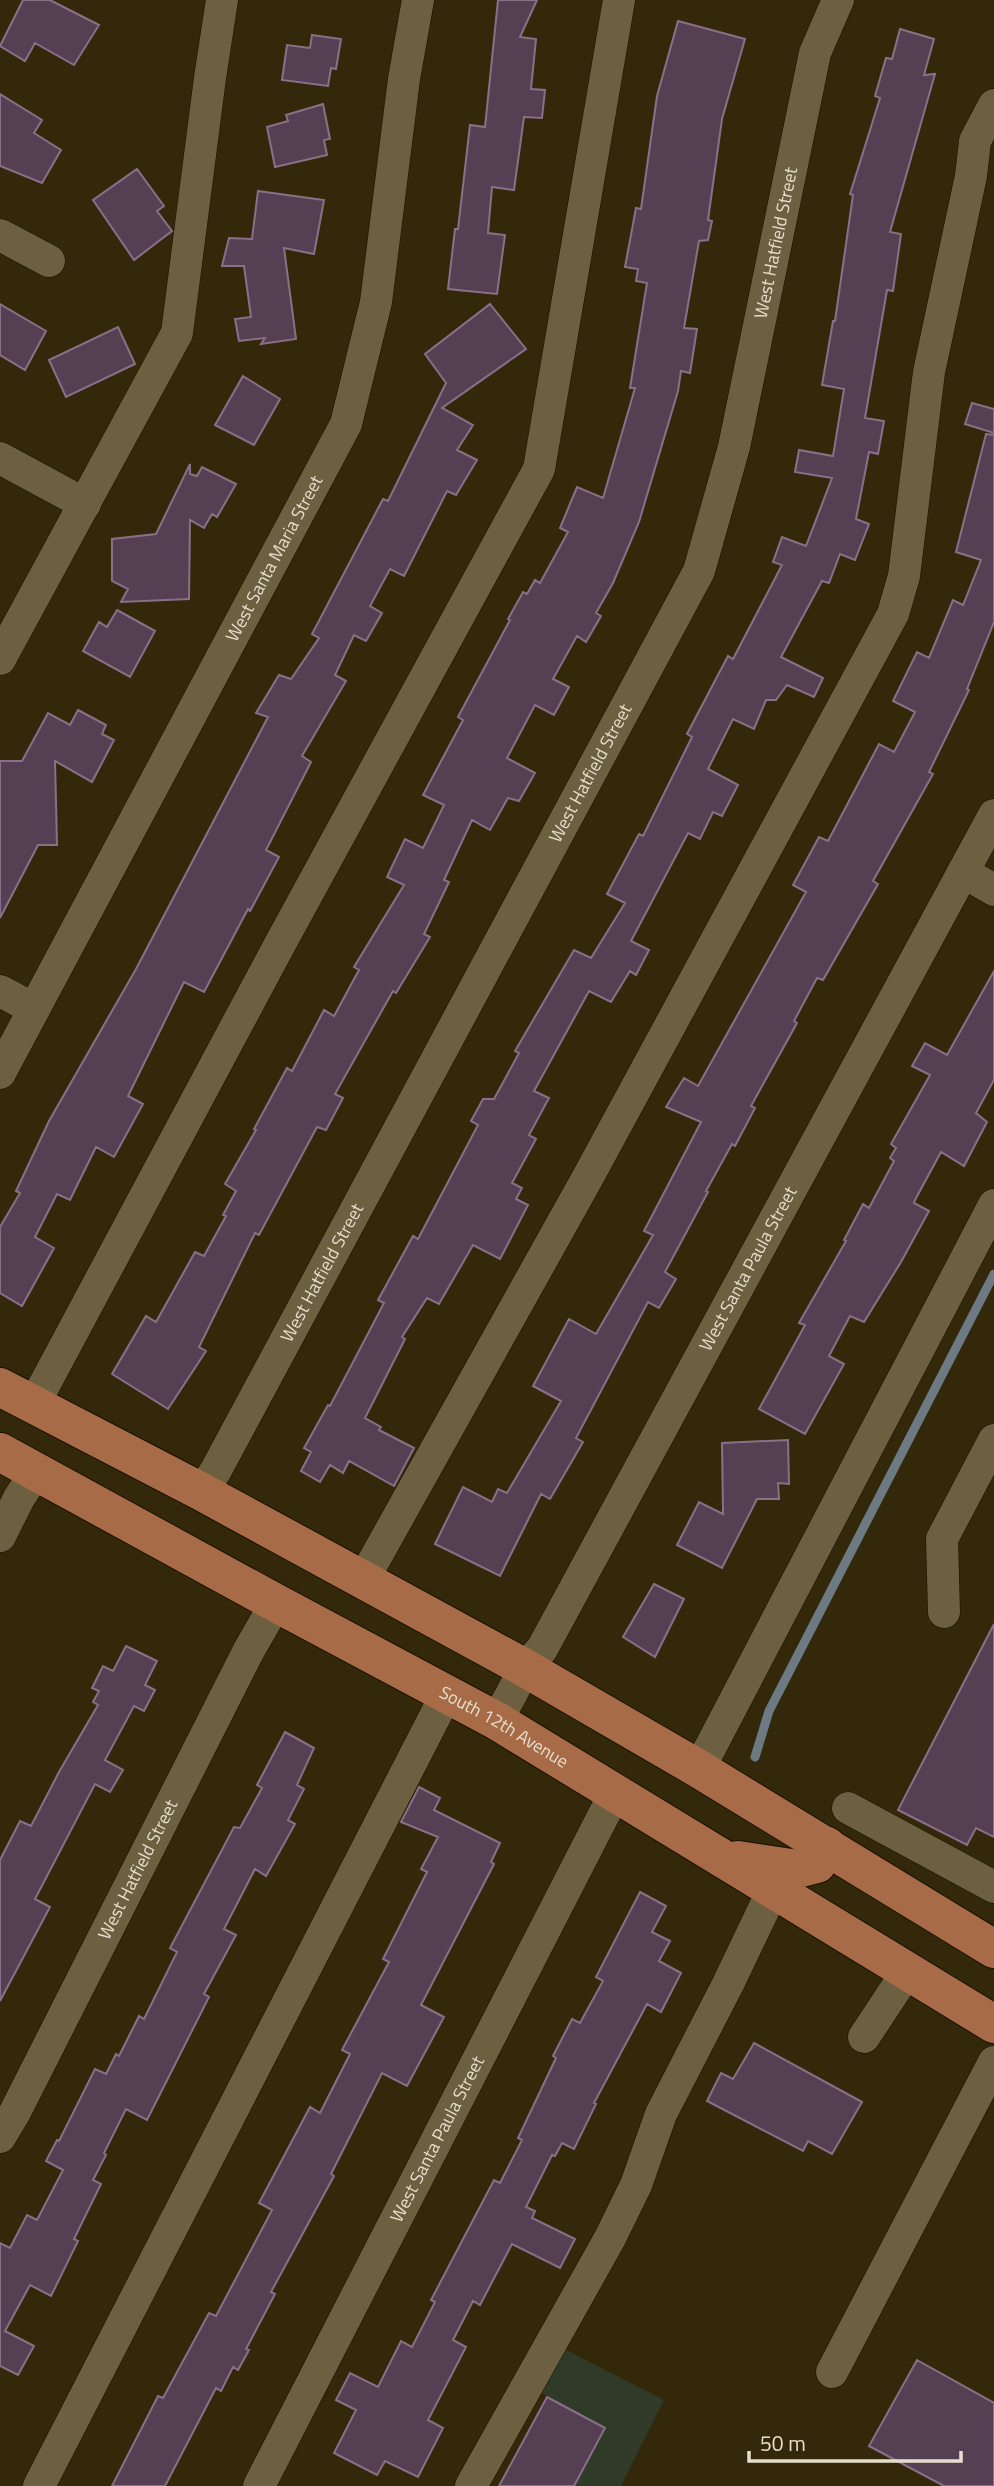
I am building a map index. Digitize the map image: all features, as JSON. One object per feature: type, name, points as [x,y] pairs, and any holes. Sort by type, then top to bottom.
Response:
[{"type":"main road","points":[[0,1387],[202,1492],[525,1668],[699,1769],[838,1826],[994,1949]]},
{"type":"main road","name":"South 12th Avenue","points":[[0,1452],[276,1604],[498,1721],[994,2024]]},
{"type":"main road","points":[[722,1857],[798,1870],[817,1864],[838,1826]]},
{"type":"street","points":[[0,659],[177,333],[222,0]]},
{"type":"street","name":"West Santa Maria Street","points":[[0,1073],[346,424],[376,302],[404,79],[418,0]]},
{"type":"street","points":[[33,1406],[539,469],[619,0]]},
{"type":"street","name":"West Hatfield Street","points":[[202,1492],[699,571],[734,447],[815,54],[838,0]]},
{"type":"street","points":[[363,1580],[588,1177],[892,614],[904,576],[929,372],[971,176],[975,141],[994,105]]},
{"type":"street","points":[[0,235],[49,261]]},
{"type":"street","points":[[0,458],[85,504]]},
{"type":"street","name":"West Santa Paula Street","points":[[498,1721],[525,1668],[545,1642],[994,814]]},
{"type":"street","points":[[963,872],[994,890]]},
{"type":"street","points":[[0,991],[34,1009]]},
{"type":"street","points":[[699,1769],[994,1205]]},
{"type":"street","points":[[944,1612],[942,1539],[994,1440]]},
{"type":"street","points":[[0,1536],[36,1472]]},
{"type":"street","name":"West Hatfield Street","points":[[0,2137],[249,1650],[276,1604]]},
{"type":"street","points":[[39,2486],[447,1693]]},
{"type":"street","name":"West Santa Paula Street","points":[[264,2484],[615,1793]]},
{"type":"street","points":[[838,1826],[994,1887]]},
{"type":"street","points":[[471,2486],[610,2238],[636,2185],[661,2114],[773,1890]]},
{"type":"street","points":[[864,2037],[906,1972]]},
{"type":"street","points":[[832,2372],[994,2062]]},
{"type":"green space","points":[[558,2346],[664,2400],[621,2486],[574,2486],[605,2428],[535,2389]]},
{"type":"building","points":[[23,0],[50,0],[99,25],[74,65],[35,43],[25,61],[0,46]]},
{"type":"building","points":[[498,0],[537,0],[520,37],[536,39],[531,89],[545,90],[542,118],[524,117],[514,190],[492,187],[488,233],[505,235],[497,294],[448,289],[470,125],[485,127]]},
{"type":"building","points":[[678,21],[745,39],[722,119],[708,220],[712,221],[708,240],[699,241],[684,328],[697,329],[690,373],[681,371],[678,391],[639,522],[613,583],[596,613],[601,616],[586,642],[577,636],[553,679],[569,687],[554,715],[535,705],[507,758],[535,773],[519,801],[508,798],[490,830],[472,820],[444,880],[449,882],[424,934],[430,937],[396,993],[393,991],[335,1094],[343,1098],[326,1130],[317,1127],[259,1235],[255,1233],[199,1347],[206,1351],[168,1409],[112,1374],[146,1316],[156,1322],[195,1252],[204,1256],[236,1191],[225,1184],[256,1130],[254,1129],[287,1068],[292,1071],[324,1010],[334,1016],[359,970],[354,967],[404,885],[387,877],[405,839],[423,848],[444,805],[423,795],[463,720],[458,717],[510,620],[508,619],[523,592],[527,594],[535,580],[540,583],[568,532],[560,528],[577,487],[603,498],[635,388],[630,388],[647,283],[636,281],[638,269],[625,267],[636,208],[641,209],[657,96]]},
{"type":"building","points":[[900,29],[934,39],[924,75],[935,74],[890,232],[901,234],[893,291],[887,290],[865,418],[884,421],[878,454],[869,452],[856,519],[869,524],[855,560],[840,554],[829,583],[822,581],[781,657],[823,678],[814,697],[787,685],[776,700],[766,700],[754,729],[733,719],[708,769],[738,785],[722,816],[713,812],[700,839],[688,833],[631,941],[649,950],[636,975],[630,971],[611,1002],[589,991],[534,1091],[549,1098],[529,1135],[536,1139],[512,1183],[522,1188],[516,1199],[528,1205],[500,1259],[473,1245],[439,1304],[427,1298],[402,1337],[405,1339],[365,1418],[381,1427],[379,1430],[414,1448],[394,1486],[349,1461],[343,1473],[330,1465],[320,1482],[301,1471],[311,1452],[304,1448],[328,1405],[330,1406],[384,1303],[378,1300],[413,1236],[418,1239],[478,1125],[471,1121],[483,1099],[494,1099],[519,1053],[515,1051],[574,950],[591,958],[625,903],[607,894],[639,834],[643,836],[692,737],[687,734],[728,656],[733,659],[782,565],[773,562],[782,537],[806,546],[832,478],[795,472],[799,450],[833,456],[844,389],[822,385],[835,321],[853,195],[850,194],[880,98],[875,96],[886,58],[892,59]]},
{"type":"building","points":[[312,35],[341,39],[336,69],[331,68],[328,86],[282,80],[287,45],[310,48]]},
{"type":"building","points":[[0,94],[42,120],[34,133],[61,150],[42,183],[0,166]]},
{"type":"building","points":[[323,104],[330,139],[324,140],[327,155],[275,167],[267,127],[288,121],[286,115]]},
{"type":"building","points":[[137,169],[164,206],[157,211],[172,231],[134,260],[93,200]]},
{"type":"building","points":[[258,191],[324,200],[314,254],[284,248],[296,339],[261,344],[265,338],[239,341],[235,319],[251,317],[244,266],[222,266],[229,238],[252,239]]},
{"type":"building","points":[[0,304],[46,331],[25,370],[0,355]]},
{"type":"building","points":[[490,304],[526,349],[442,408],[473,425],[457,450],[477,460],[456,495],[447,491],[404,576],[390,569],[370,606],[382,613],[366,641],[354,635],[335,675],[346,681],[302,756],[311,762],[266,850],[279,857],[204,992],[184,982],[128,1096],[143,1104],[114,1157],[96,1147],[70,1200],[57,1194],[35,1237],[54,1248],[22,1306],[0,1293],[0,1227],[20,1193],[16,1191],[49,1121],[136,969],[268,717],[256,713],[279,675],[291,679],[319,638],[312,634],[383,499],[388,501],[446,383],[425,354]]},
{"type":"building","points":[[118,327],[135,364],[66,397],[49,360]]},
{"type":"building","points":[[243,376],[280,399],[254,445],[215,425]]},
{"type":"building","points":[[972,403],[994,409],[994,433],[965,424]]},
{"type":"building","points":[[986,434],[994,435],[994,622],[967,689],[969,690],[929,772],[933,774],[873,881],[878,884],[823,980],[817,978],[794,1021],[797,1023],[751,1106],[755,1108],[706,1191],[708,1192],[665,1272],[676,1279],[659,1308],[648,1302],[576,1438],[583,1442],[550,1499],[541,1494],[500,1576],[435,1544],[463,1487],[492,1502],[498,1489],[507,1493],[561,1401],[533,1386],[569,1319],[596,1334],[653,1235],[644,1231],[701,1122],[666,1107],[684,1078],[698,1086],[806,892],[793,885],[819,837],[828,841],[879,744],[894,752],[915,712],[893,701],[917,652],[929,658],[953,600],[963,605],[981,560],[956,552]]},
{"type":"building","points":[[190,464],[190,474],[197,476],[202,467],[236,484],[217,517],[212,514],[204,528],[190,520],[189,599],[121,602],[128,589],[112,581],[112,539],[156,534]]},
{"type":"building","points":[[117,610],[155,631],[130,677],[83,651],[99,622],[107,627]]},
{"type":"building","points":[[78,710],[106,725],[102,734],[114,740],[92,782],[55,761],[57,845],[38,845],[0,918],[0,761],[22,761],[48,713],[70,725]]},
{"type":"building","points":[[994,971],[994,1080],[976,1113],[987,1122],[964,1166],[941,1152],[914,1203],[929,1211],[864,1322],[850,1316],[829,1356],[844,1364],[805,1434],[759,1409],[805,1325],[799,1323],[846,1241],[844,1240],[863,1204],[869,1208],[894,1161],[890,1158],[896,1148],[891,1144],[930,1075],[912,1066],[925,1043],[947,1055]]},
{"type":"building","points":[[788,1440],[789,1484],[778,1483],[779,1499],[757,1499],[722,1568],[677,1545],[699,1502],[723,1514],[722,1443]]},
{"type":"building","points":[[654,1584],[684,1599],[655,1657],[623,1637]]},
{"type":"building","points":[[994,1624],[994,1837],[976,1828],[967,1845],[898,1810]]},
{"type":"building","points":[[126,1646],[157,1661],[145,1685],[155,1690],[144,1711],[134,1706],[105,1760],[123,1770],[110,1792],[95,1784],[35,1899],[50,1907],[0,2001],[0,1860],[20,1821],[31,1826],[98,1705],[93,1702],[99,1691],[92,1688],[103,1666],[113,1671]]},
{"type":"building","points":[[285,1732],[314,1748],[297,1785],[304,1789],[288,1820],[295,1824],[266,1876],[255,1869],[224,1929],[236,1935],[204,1994],[209,1997],[147,2120],[126,2109],[93,2180],[101,2184],[74,2239],[78,2241],[51,2296],[30,2285],[5,2331],[34,2346],[18,2375],[0,2366],[0,2243],[10,2248],[27,2215],[37,2220],[63,2170],[46,2161],[95,2069],[106,2074],[116,2054],[119,2056],[139,2016],[144,2019],[177,1952],[170,1948],[234,1827],[240,1828],[262,1788],[257,1785]]},
{"type":"building","points":[[419,1787],[440,1798],[434,1810],[500,1843],[491,1862],[494,1864],[421,2005],[444,2017],[407,2086],[382,2073],[331,2174],[334,2176],[271,2292],[275,2294],[246,2349],[249,2350],[238,2370],[233,2367],[221,2391],[216,2388],[165,2486],[112,2486],[158,2396],[163,2398],[209,2313],[216,2316],[272,2210],[259,2203],[310,2107],[320,2113],[350,2054],[342,2050],[389,1962],[383,1959],[427,1872],[421,1869],[438,1837],[401,1822]]},
{"type":"building","points":[[640,1892],[666,1906],[652,1932],[670,1941],[659,1961],[681,1973],[661,2012],[647,2004],[594,2103],[596,2104],[574,2149],[562,2143],[555,2156],[552,2155],[526,2207],[535,2211],[532,2218],[575,2239],[560,2268],[512,2244],[480,2305],[473,2301],[453,2340],[466,2347],[428,2420],[443,2428],[418,2477],[385,2461],[377,2475],[334,2453],[356,2410],[336,2400],[350,2373],[378,2387],[401,2341],[412,2347],[435,2302],[431,2300],[494,2180],[500,2183],[522,2140],[518,2138],[572,2019],[580,2023],[603,1981],[596,1977]]},
{"type":"building","points":[[754,2043],[862,2102],[832,2154],[808,2141],[803,2151],[707,2101],[721,2073],[733,2079]]},
{"type":"building","points":[[917,2360],[994,2403],[994,2486],[944,2486],[869,2446]]},
{"type":"building","points":[[547,2397],[605,2428],[574,2486],[499,2486]]},
{"type":"waterway","points":[[755,1757],[769,1711],[994,1274]]}]
